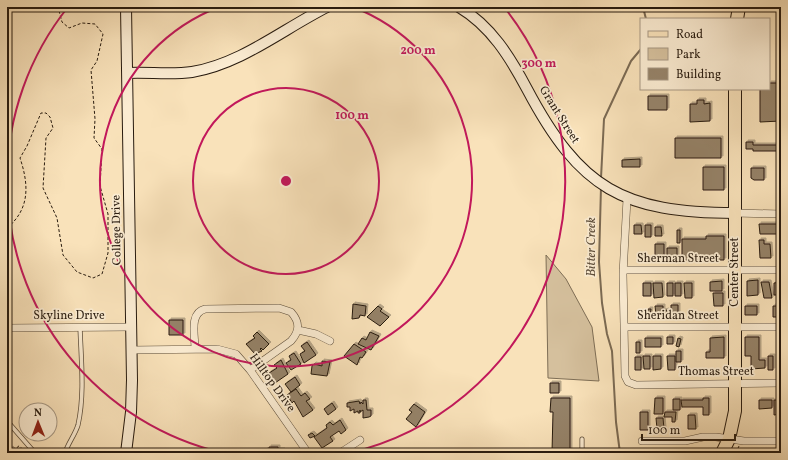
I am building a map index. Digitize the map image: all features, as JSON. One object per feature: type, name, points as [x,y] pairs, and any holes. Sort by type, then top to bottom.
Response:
[{"type":"main road","name":"College Drive","points":[[126,7],[132,327],[131,412],[126,453]]},
{"type":"main road","points":[[128,73],[191,72],[215,66],[250,50],[327,7]]},
{"type":"main road","name":"Grant Street","points":[[459,7],[474,15],[491,32],[520,75],[546,124],[574,161],[594,180],[626,198],[651,206],[680,211],[735,214]]},
{"type":"main road","points":[[737,18],[739,7]]},
{"type":"main road","name":"Center Street","points":[[722,453],[729,439],[735,411],[735,90]]},
{"type":"street","points":[[624,327],[626,198]]},
{"type":"street","name":"Grant Street","points":[[735,214],[781,214]]},
{"type":"street","name":"Sherman Street","points":[[624,270],[781,270]]},
{"type":"street","points":[[195,349],[195,315],[198,311],[206,309],[285,309],[291,312],[296,318],[298,330],[291,341],[250,370]]},
{"type":"street","name":"Skyline Drive","points":[[7,328],[80,326],[132,327]]},
{"type":"street","name":"Sheridan Street","points":[[624,327],[781,327]]},
{"type":"street","name":"Thomas Street","points":[[624,327],[625,376],[628,382],[636,384],[781,383]]},
{"type":"street","points":[[298,330],[316,334],[330,341]]},
{"type":"street","name":"Hilltop Drive","points":[[132,350],[222,349],[236,354],[250,370],[308,453]]},
{"type":"street","points":[[642,441],[685,441],[703,437],[781,441]]},
{"type":"street","points":[[340,453],[360,440]]},
{"type":"lane","points":[[65,453],[75,434],[80,412],[82,376],[80,326]]},
{"type":"lane","points":[[7,421],[32,452]]},
{"type":"lane","points":[[582,439],[582,453]]},
{"type":"path","points":[[7,228],[17,220],[22,213],[26,191],[26,176],[20,158],[27,146],[41,113],[46,113],[50,117],[53,128],[46,138],[43,188],[57,218],[63,255],[77,272],[93,278],[102,274],[108,253],[108,214],[100,186],[102,149],[94,138],[95,119],[91,70],[97,61],[103,34],[95,24],[82,23],[69,28],[62,22],[58,7]]},
{"type":"path","points":[[13,451],[20,444]]},
{"type":"green space","points":[[546,255],[566,279],[592,327],[599,381],[548,378]]},
{"type":"building","points":[[770,83],[781,83],[781,121],[760,122],[760,90],[770,90]]},
{"type":"building","points":[[648,96],[667,96],[667,110],[648,110]]},
{"type":"building","points":[[697,100],[704,100],[704,104],[710,103],[710,121],[690,122],[690,104],[697,104]]},
{"type":"building","points":[[675,138],[721,138],[721,158],[675,158]]},
{"type":"building","points":[[746,142],[753,142],[753,145],[781,145],[781,151],[753,151],[753,149],[746,149]]},
{"type":"building","points":[[640,159],[640,167],[622,167],[622,160]]},
{"type":"building","points":[[703,167],[724,167],[724,190],[703,190]]},
{"type":"building","points":[[751,168],[764,168],[764,180],[754,180],[751,178]]},
{"type":"building","points":[[777,189],[781,189],[781,199],[777,199]]},
{"type":"building","points":[[759,224],[778,224],[778,234],[760,234]]},
{"type":"building","points":[[634,225],[641,225],[642,234],[634,234]]},
{"type":"building","points":[[645,225],[651,225],[651,237],[645,237]]},
{"type":"building","points":[[655,227],[661,227],[662,236],[655,236]]},
{"type":"building","points":[[677,230],[680,230],[680,243],[677,243]]},
{"type":"building","points":[[706,236],[724,236],[724,260],[682,260],[682,239],[706,239]]},
{"type":"building","points":[[759,240],[764,240],[764,244],[770,244],[771,258],[760,258]]},
{"type":"building","points":[[655,244],[664,244],[664,257],[655,257]]},
{"type":"building","points":[[667,248],[677,248],[677,258],[667,258]]},
{"type":"building","points":[[758,280],[758,295],[747,296],[747,281]]},
{"type":"building","points":[[722,281],[722,291],[710,291],[710,282]]},
{"type":"building","points":[[761,282],[769,282],[772,298],[764,298]]},
{"type":"building","points":[[781,282],[781,295],[774,295],[774,283]]},
{"type":"building","points":[[643,283],[651,283],[651,296],[643,296]]},
{"type":"building","points":[[653,283],[662,283],[663,297],[654,298]]},
{"type":"building","points":[[667,283],[673,283],[673,296],[667,296]]},
{"type":"building","points":[[675,283],[681,283],[681,296],[675,296]]},
{"type":"building","points":[[684,283],[692,283],[692,298],[685,298]]},
{"type":"building","points":[[713,293],[723,293],[723,306],[714,306]]},
{"type":"building","points":[[353,304],[366,306],[365,316],[360,315],[359,318],[352,319]]},
{"type":"building","points":[[671,305],[678,305],[678,316],[671,316]]},
{"type":"building","points":[[378,306],[382,309],[380,311],[389,317],[380,326],[367,317]]},
{"type":"building","points":[[655,306],[663,306],[663,311],[667,310],[667,316],[656,316]]},
{"type":"building","points":[[745,306],[757,306],[757,315],[745,315]]},
{"type":"building","points":[[773,306],[781,306],[781,317],[773,317]]},
{"type":"building","points":[[648,309],[651,309],[650,316],[647,316]]},
{"type":"building","points":[[169,320],[183,320],[183,335],[169,335]]},
{"type":"building","points":[[257,332],[269,344],[263,350],[261,348],[260,349],[262,351],[255,354],[246,344],[255,338],[253,336]]},
{"type":"building","points":[[370,332],[379,336],[371,350],[358,344],[362,338],[366,340]]},
{"type":"building","points":[[667,337],[673,337],[673,344],[667,344]]},
{"type":"building","points":[[724,337],[724,358],[706,358],[706,352],[710,352],[710,338]]},
{"type":"building","points":[[745,337],[759,337],[759,360],[765,360],[765,368],[751,369],[751,356],[745,356]]},
{"type":"building","points":[[645,338],[661,338],[661,347],[645,347]]},
{"type":"building","points":[[678,338],[681,339],[679,347],[676,346]]},
{"type":"building","points":[[307,342],[316,355],[304,363],[300,354],[305,351],[301,346]]},
{"type":"building","points":[[636,342],[640,342],[640,353],[636,353]]},
{"type":"building","points":[[354,344],[366,352],[362,358],[360,357],[357,365],[344,356]]},
{"type":"building","points":[[778,344],[781,344],[781,355],[778,355]]},
{"type":"building","points":[[676,351],[681,351],[681,362],[676,362]]},
{"type":"building","points":[[294,353],[301,364],[291,370],[286,363],[291,360],[289,356]]},
{"type":"building","points":[[643,356],[650,356],[650,369],[644,369]]},
{"type":"building","points":[[653,356],[661,356],[661,369],[653,370]]},
{"type":"building","points":[[667,356],[675,356],[675,370],[668,370]]},
{"type":"building","points":[[768,356],[773,356],[773,370],[768,370]]},
{"type":"building","points":[[635,357],[641,357],[641,370],[635,370]]},
{"type":"building","points":[[281,360],[288,374],[275,383],[269,373],[277,368],[274,365]]},
{"type":"building","points":[[322,361],[330,362],[327,376],[311,374],[312,366],[314,364],[322,366]]},
{"type":"building","points":[[295,377],[300,385],[291,392],[285,384]]},
{"type":"building","points":[[550,383],[559,383],[559,393],[550,393]]},
{"type":"building","points":[[296,389],[301,396],[305,393],[310,399],[306,401],[313,410],[303,417],[294,401],[292,403],[287,395]]},
{"type":"building","points":[[551,398],[570,398],[570,452],[552,452],[553,412],[550,412]]},
{"type":"building","points":[[655,398],[663,398],[663,414],[654,414]]},
{"type":"building","points":[[703,398],[709,398],[709,415],[703,415],[703,407],[682,407],[681,400],[703,400]]},
{"type":"building","points":[[673,399],[680,399],[680,410],[673,410]]},
{"type":"building","points":[[363,400],[366,400],[367,410],[371,410],[371,416],[363,418],[363,410],[358,413],[358,411],[354,413],[354,409],[350,411],[350,407],[347,407],[347,403],[359,401],[360,404],[361,402],[363,404]]},
{"type":"building","points":[[759,400],[772,400],[772,408],[759,409]]},
{"type":"building","points":[[774,400],[781,400],[781,414],[774,415]]},
{"type":"building","points":[[332,403],[336,409],[328,415],[324,409]]},
{"type":"building","points":[[414,404],[425,412],[416,427],[406,419],[412,412],[409,410]]},
{"type":"building","points":[[640,412],[648,412],[648,430],[640,430]]},
{"type":"building","points":[[665,412],[676,412],[675,422],[672,422],[672,417],[664,417]]},
{"type":"building","points":[[688,415],[695,415],[696,429],[688,429]]},
{"type":"building","points":[[656,418],[663,418],[664,429],[657,429]]},
{"type":"building","points":[[777,419],[781,419],[781,429],[778,429]]},
{"type":"building","points":[[340,420],[346,430],[341,434],[339,431],[330,437],[333,441],[322,448],[314,437],[327,428],[326,425],[330,422],[333,425]]},
{"type":"building","points":[[312,433],[315,436],[310,438],[308,435]]},
{"type":"building","points":[[269,447],[278,447],[278,450],[283,450],[283,453],[265,453],[265,450],[269,450]]},
{"type":"building","points":[[11,448],[15,452],[19,449],[23,453],[7,453],[7,450]]},
{"type":"waterway","name":"Bitter Creek","points":[[643,7],[646,18]]},
{"type":"waterway","name":"Bitter Creek","points":[[601,178],[604,119],[631,61],[640,50]]},
{"type":"waterway","name":"Bitter Creek","points":[[601,187],[599,262],[602,303],[607,334],[612,351],[616,422],[620,453]]}]
